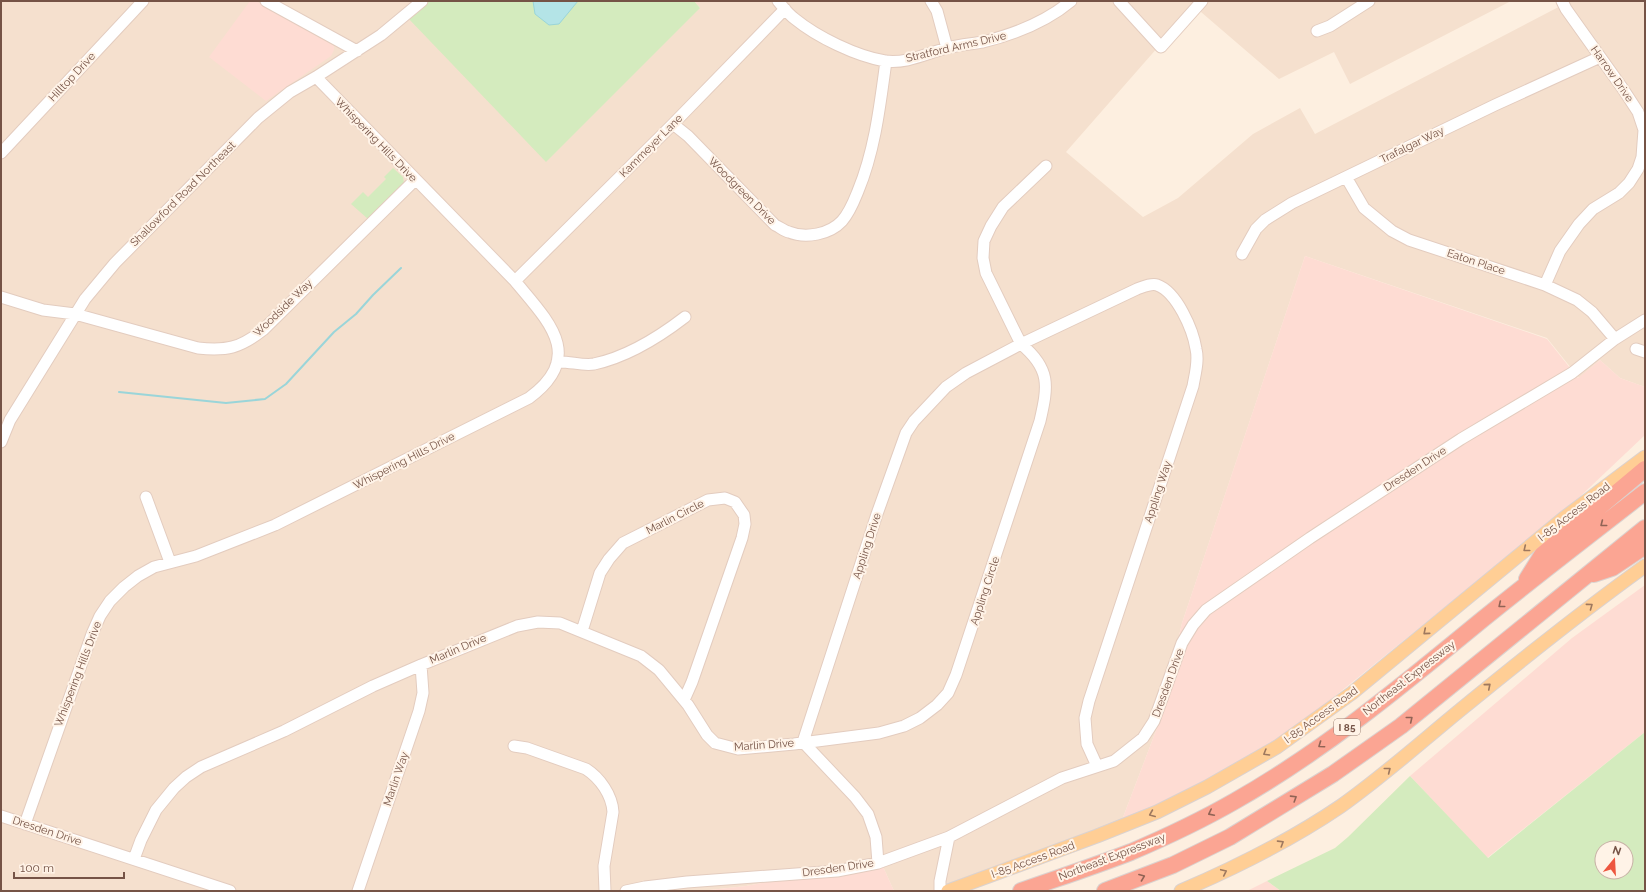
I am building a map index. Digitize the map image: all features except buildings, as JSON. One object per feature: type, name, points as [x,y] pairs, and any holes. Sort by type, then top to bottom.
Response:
[{"type":"highway","points":[[1522,588],[1542,555],[1645,469]]},
{"type":"highway","name":"Northeast Expressway","points":[[1021,891],[1131,852],[1235,801],[1294,765],[1350,725],[1645,492]]},
{"type":"highway","name":"I 85","points":[[1105,891],[1173,865],[1230,837],[1333,774],[1401,726],[1581,578],[1645,528]]},
{"type":"highway","points":[[1581,578],[1612,568],[1645,546]]},
{"type":"main road","name":"I-85 Access Road","points":[[948,891],[1097,836],[1157,812],[1207,787],[1277,746],[1352,693],[1540,538],[1645,457]]},
{"type":"main road","points":[[1181,891],[1226,872],[1273,848],[1340,806],[1391,767],[1568,622],[1645,566]]},
{"type":"street","name":"Hilltop Drive","points":[[1,153],[143,1]]},
{"type":"street","points":[[266,1],[356,51]]},
{"type":"street","name":"Shallowford Road Northeast","points":[[1,442],[6,419],[75,314],[115,263],[258,118],[290,92],[381,35],[422,1]]},
{"type":"street","points":[[930,1],[937,11],[947,48]]},
{"type":"street","name":"Stratford Arms Drive","points":[[782,5],[795,19],[821,36],[859,54],[886,61],[915,59],[947,48],[983,42],[1016,32],[1038,23],[1071,1]]},
{"type":"street","points":[[1119,1],[1161,47],[1202,1]]},
{"type":"street","points":[[1317,31],[1330,26],[1369,1]]},
{"type":"street","name":"Harrow Drive","points":[[1545,285],[1560,251],[1579,224],[1593,210],[1619,193],[1629,183],[1638,169],[1642,157],[1644,130],[1638,112],[1624,89],[1562,1]]},
{"type":"street","name":"Kammeyer Lane","points":[[515,281],[673,124],[782,5]]},
{"type":"street","name":"Trafalgar Way","points":[[1242,254],[1256,229],[1265,220],[1292,203],[1495,105],[1600,57]]},
{"type":"street","name":"Woodgreen Drive","points":[[673,124],[688,136],[775,225],[789,233],[803,235],[819,234],[833,228],[842,220],[852,206],[865,175],[875,140],[886,61]]},
{"type":"street","name":"Whispering Hills Drive","points":[[25,824],[30,804],[92,634],[100,616],[110,601],[128,583],[154,567],[196,556],[275,525],[529,398],[542,388],[557,362],[559,353],[557,341],[552,328],[515,281],[316,77]]},
{"type":"street","name":"Appling Circle","points":[[803,742],[879,733],[904,726],[920,718],[937,705],[948,693],[956,675],[982,601],[1040,421],[1045,398],[1046,380],[1041,366],[1029,351],[1021,344],[986,273],[983,258],[984,241],[991,226],[1003,207],[1046,166]]},
{"type":"street","name":"Eaton Place","points":[[1346,177],[1364,208],[1392,231],[1409,240],[1545,285],[1577,300],[1592,312],[1615,339]]},
{"type":"street","name":"Woodside Way","points":[[1,297],[43,310],[75,314],[198,348],[217,350],[238,346],[250,340],[263,330],[415,180]]},
{"type":"street","name":"Appling Way","points":[[1097,766],[1087,744],[1085,718],[1089,701],[1193,386],[1197,366],[1197,350],[1190,328],[1176,301],[1161,287],[1152,284],[1100,307]]},
{"type":"street","name":"Appling Drive","points":[[803,742],[877,514],[906,433],[928,404],[946,387],[966,373],[1021,344],[1100,307]]},
{"type":"street","points":[[557,362],[594,364],[615,357],[640,347],[659,336],[685,317]]},
{"type":"street","name":"Dresden Drive","points":[[626,891],[687,882],[837,871],[878,863],[949,837],[1062,778],[1114,761],[1143,738],[1151,727],[1182,643],[1193,625],[1206,610],[1310,538],[1461,439],[1572,373],[1615,339],[1645,320]]},
{"type":"street","points":[[146,498],[170,562]]},
{"type":"street","name":"Marlin Circle","points":[[582,631],[600,573],[609,559],[623,543],[708,500],[725,498],[735,502],[744,515],[745,524],[742,538],[692,682],[684,700]]},
{"type":"street","name":"Marlin Drive","points":[[134,859],[141,840],[156,810],[174,788],[186,777],[201,767],[284,731],[366,689],[421,665],[516,626],[538,622],[560,623],[641,656],[659,670],[684,700],[714,743],[724,747],[738,749],[803,742]]},
{"type":"street","name":"Marlin Way","points":[[358,891],[419,711],[423,693],[421,665]]},
{"type":"street","points":[[803,742],[855,797],[868,814],[876,837],[878,863]]},
{"type":"street","points":[[514,746],[527,748],[586,769],[593,773],[601,781],[613,804],[614,812],[604,866],[605,891]]},
{"type":"street","name":"Dresden Drive","points":[[1,816],[230,891]]},
{"type":"street","points":[[940,891],[940,881],[949,837]]},
{"type":"shaded area","points":[[1,1],[421,1],[700,8],[694,1],[1511,1],[1350,84],[1334,52],[1279,79],[1194,6],[1066,152],[1143,217],[1178,198],[1253,134],[1300,108],[1315,134],[1570,1],[1643,1],[1645,5],[1645,387],[1620,378],[1600,360],[1579,378],[1547,338],[1305,256],[1182,623],[1157,728],[1122,820],[945,891],[894,891],[880,860],[746,886],[700,891],[1,891]]},
{"type":"shaded area","points":[[250,1],[256,1],[334,46],[331,56],[266,101],[209,57]]},
{"type":"shaded area","points":[[1305,256],[1547,339],[1578,378],[1600,360],[1620,378],[1645,387],[1645,435],[1570,506],[1243,769],[1122,820],[1157,728],[1182,623]]},
{"type":"shaded area","points":[[1645,585],[1645,732],[1487,858],[1410,776],[1572,638]]},
{"type":"shaded area","points":[[880,860],[894,891],[700,891],[746,886]]},
{"type":"shaded area","points":[[1267,881],[1281,891],[1247,891]]},
{"type":"green space","points":[[421,1],[694,1],[700,8],[546,162],[407,17]]},
{"type":"green space","points":[[393,168],[403,177],[404,183],[368,219],[351,204],[363,192],[368,197],[386,179],[384,177]]},
{"type":"green space","points":[[1645,732],[1645,891],[1281,891],[1267,881],[1335,848],[1410,776],[1488,858]]},
{"type":"water","points":[[533,1],[578,1],[559,24],[549,25],[535,14]]},
{"type":"waterway","points":[[119,392],[226,403],[265,399],[286,384],[334,332],[356,314],[401,268]]}]
